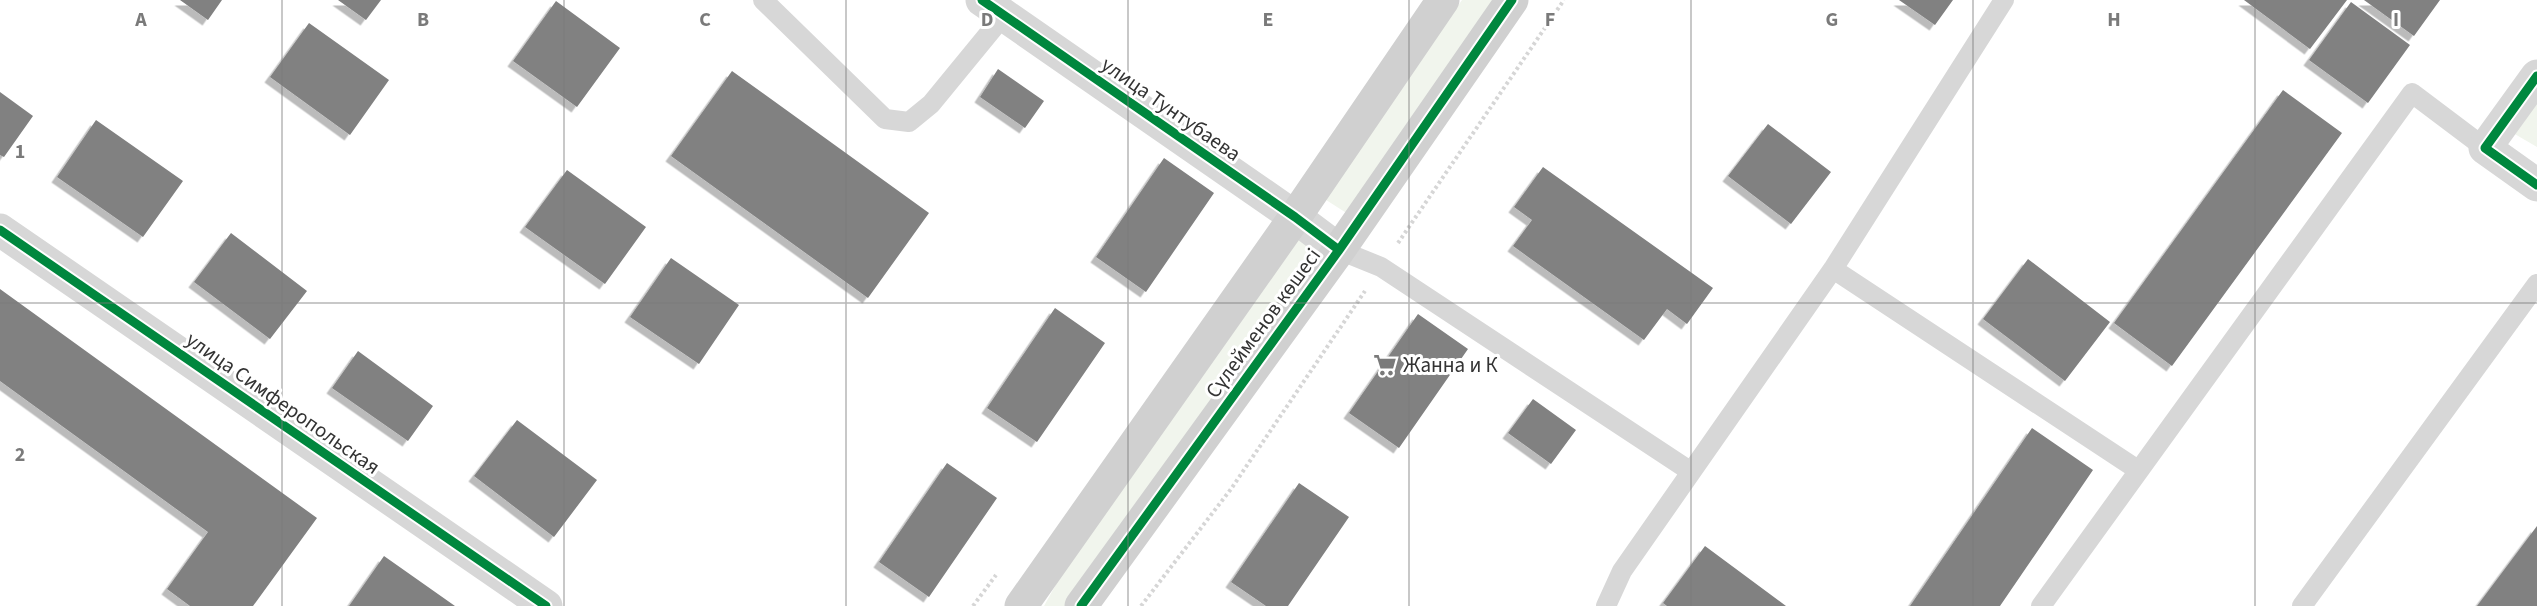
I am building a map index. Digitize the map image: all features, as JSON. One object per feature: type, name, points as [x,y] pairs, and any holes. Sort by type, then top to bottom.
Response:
[{"type":"street","name":"Сүлейменов көшесі","points":[[1021,606],[1295,217],[1443,0]]},
{"type":"street","name":"Сүлейменов көшесі","points":[[1081,606],[1339,250],[1512,0]]},
{"type":"street","name":"улица Тунтубаева","points":[[993,8],[1295,217],[1339,250]]},
{"type":"street","points":[[2537,76],[2485,148],[2537,185]]},
{"type":"street","name":"улица Симферопольская","points":[[0,230],[546,606]]},
{"type":"lane","points":[[763,0],[885,119],[909,122],[931,104],[993,8]]},
{"type":"lane","points":[[1606,606],[1622,571],[1833,268],[2004,0]]},
{"type":"lane","points":[[2040,606],[2412,93],[2485,148]]},
{"type":"lane","points":[[1339,250],[1381,267],[1690,471]]},
{"type":"lane","points":[[1833,268],[2138,470]]},
{"type":"lane","points":[[2302,606],[2537,284]]},
{"type":"path","points":[[1141,606],[1231,489],[1564,0]]},
{"type":"shaded area","points":[[1462,0],[1499,0],[1348,214],[1323,198]]},
{"type":"shaded area","points":[[2537,101],[2537,147],[2513,133]]},
{"type":"shaded area","points":[[1297,237],[1321,255],[1074,606],[1044,606],[1074,552]]},
{"type":"building","points":[[180,0],[222,0],[208,20]]},
{"type":"building","points":[[338,0],[381,0],[366,20]]},
{"type":"building","points":[[1899,0],[1953,0],[1935,25]]},
{"type":"building","points":[[2244,0],[2347,0],[2310,49]]},
{"type":"building","points":[[2364,0],[2440,0],[2414,36]]},
{"type":"building","points":[[556,1],[620,48],[577,107],[513,61]]},
{"type":"building","points":[[2351,2],[2410,45],[2368,103],[2309,60]]},
{"type":"building","points":[[309,23],[389,80],[350,135],[270,77]]},
{"type":"building","points":[[998,69],[1044,101],[1025,128],[980,97]]},
{"type":"building","points":[[732,71],[929,213],[868,298],[671,156]]},
{"type":"building","points":[[2283,90],[2342,133],[2172,366],[2114,323]]},
{"type":"building","points":[[0,92],[33,116],[4,157],[0,155]]},
{"type":"building","points":[[96,120],[183,181],[143,237],[57,177]]},
{"type":"building","points":[[1768,124],[1831,172],[1791,224],[1728,176]]},
{"type":"building","points":[[1164,158],[1214,193],[1146,292],[1096,257]]},
{"type":"building","points":[[1543,167],[1713,288],[1687,324],[1667,309],[1644,340],[1513,246],[1532,220],[1514,207]]},
{"type":"building","points":[[567,170],[646,227],[605,284],[525,227]]},
{"type":"building","points":[[231,233],[307,291],[270,339],[194,282]]},
{"type":"building","points":[[671,258],[739,305],[699,364],[630,317]]},
{"type":"building","points":[[2028,259],[2110,322],[2065,381],[1983,319]]},
{"type":"building","points":[[0,289],[317,518],[253,606],[190,606],[167,589],[208,532],[0,381]]},
{"type":"building","points":[[1055,308],[1105,343],[1037,442],[987,408]]},
{"type":"building","points":[[1418,314],[1468,349],[1399,448],[1349,413]]},
{"type":"building","points":[[358,351],[433,406],[408,441],[332,388]]},
{"type":"building","points":[[1533,399],[1576,430],[1551,464],[1508,433]]},
{"type":"building","points":[[517,420],[597,480],[554,537],[474,476]]},
{"type":"building","points":[[2032,428],[2093,470],[2000,606],[1910,606]]},
{"type":"building","points":[[947,463],[997,498],[929,597],[879,562]]},
{"type":"building","points":[[1299,483],[1349,517],[1288,606],[1266,606],[1231,582]]},
{"type":"building","points":[[2537,526],[2537,606],[2477,606]]},
{"type":"building","points":[[1705,546],[1786,606],[1667,606],[1663,603]]},
{"type":"building","points":[[384,556],[455,606],[349,606]]},
{"type":"cycle path","points":[[982,0],[1339,250]]},
{"type":"cycle path","points":[[1081,606],[1339,250],[1512,0]]},
{"type":"cycle path","points":[[2537,76],[2485,148],[2537,185]]},
{"type":"cycle path","points":[[0,230],[546,606]]},
{"type":"place","name":"Жанна и К","points":[[1385,365]]}]
